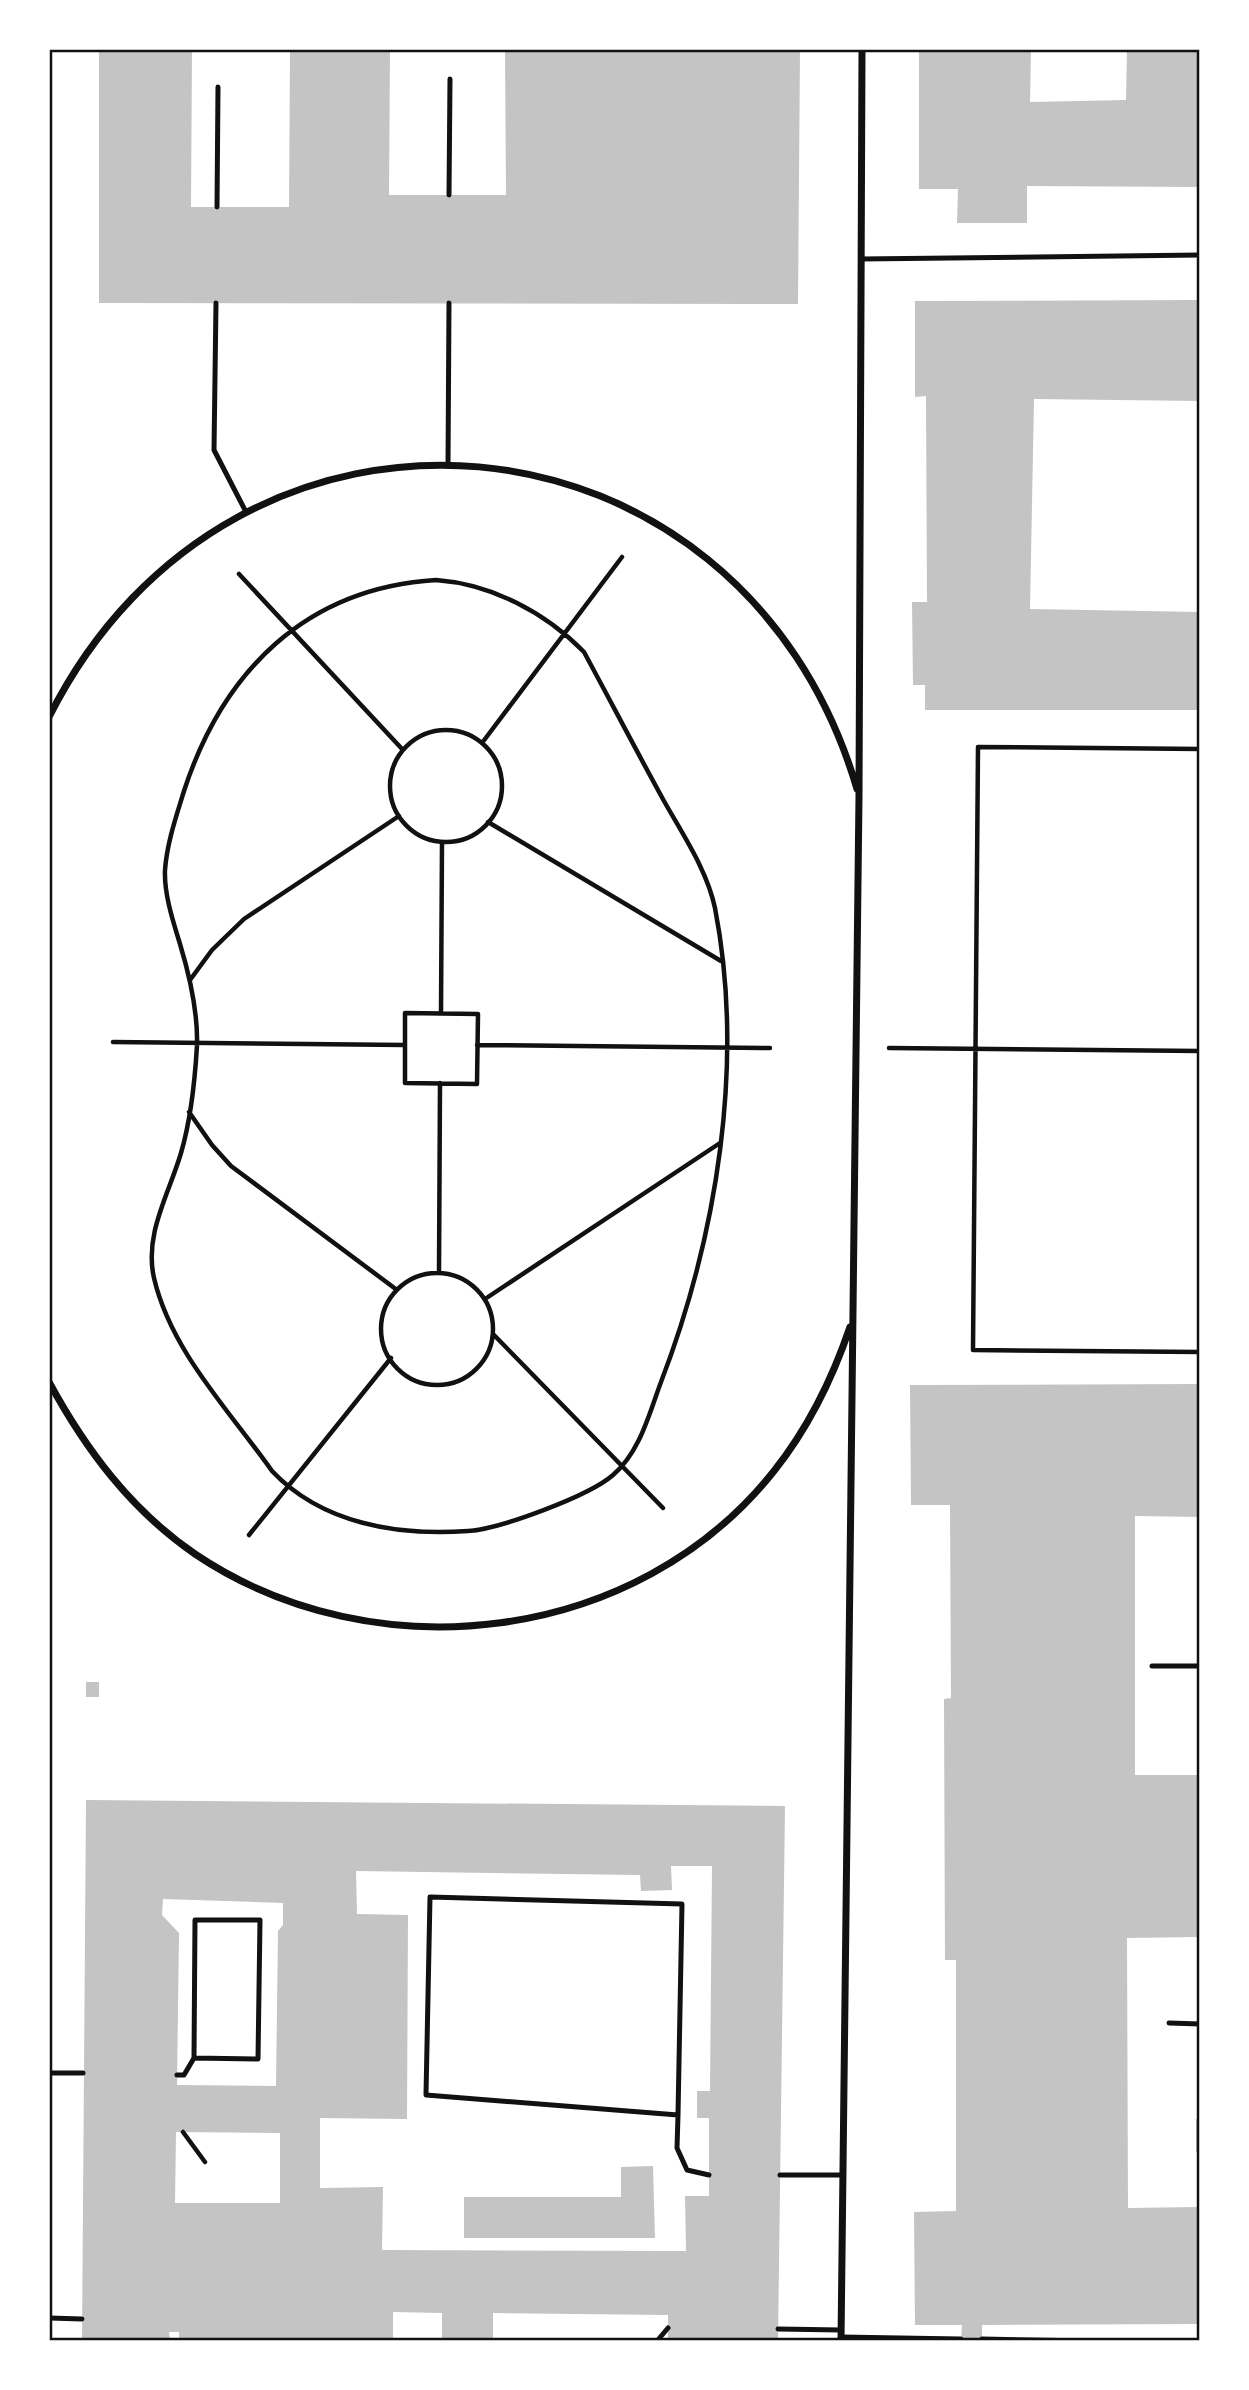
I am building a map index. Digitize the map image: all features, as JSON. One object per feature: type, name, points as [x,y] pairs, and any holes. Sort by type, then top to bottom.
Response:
[{"type":"street","points":[[841,2336],[859,796],[862,49]]},
{"type":"street","points":[[49,717],[68,678],[100,631],[138,589],[181,552],[246,512],[279,496],[333,478],[389,468],[448,465],[502,469],[557,481],[600,496],[661,526],[708,558],[750,596],[787,639],[818,688],[843,740],[859,796]]},
{"type":"street","points":[[49,1382],[74,1429],[109,1476],[149,1517],[215,1565],[245,1583],[299,1606],[355,1621],[412,1628],[470,1628],[528,1620],[584,1604],[637,1581],[687,1551],[715,1530],[773,1473],[807,1426],[834,1374],[853,1320]]},
{"type":"lane","points":[[449,195],[450,79]]},
{"type":"lane","points":[[217,207],[218,87]]},
{"type":"lane","points":[[861,258],[1200,255]]},
{"type":"lane","points":[[216,303],[214,450],[246,512]]},
{"type":"lane","points":[[448,465],[449,303]]},
{"type":"lane","points":[[1152,1666],[1200,1666]]},
{"type":"lane","points":[[678,2115],[426,2095],[430,1897],[682,1904],[678,2115],[677,2148],[687,2170],[709,2175]]},
{"type":"lane","points":[[177,2075],[184,2075],[194,2058],[195,1920],[260,1920],[258,2059],[194,2058]]},
{"type":"lane","points":[[1168,2023],[1200,2024]]},
{"type":"lane","points":[[49,2073],[83,2073]]},
{"type":"lane","points":[[780,2175],[843,2175]]},
{"type":"lane","points":[[49,2318],[82,2319]]},
{"type":"lane","points":[[657,2341],[668,2328]]},
{"type":"lane","points":[[778,2329],[841,2336],[961,2339]]},
{"type":"lane","points":[[982,2339],[1088,2341]]},
{"type":"path","points":[[482,743],[622,558]]},
{"type":"path","points":[[239,574],[403,750]]},
{"type":"path","points":[[436,580],[461,582],[509,599],[565,633],[584,652],[696,857],[714,905],[722,961],[725,1047],[720,1143],[713,1199],[696,1279],[638,1442],[621,1466],[600,1483],[534,1514],[486,1530],[412,1532],[357,1523],[287,1487],[272,1471],[173,1333],[154,1275],[151,1243],[182,1151],[197,1043],[190,980],[170,911],[165,871],[173,822],[195,758],[221,707],[255,660],[291,629],[360,594],[400,582],[436,580]]},
{"type":"path","points":[[442,730],[464,733],[482,743],[497,762],[502,785],[498,807],[488,822],[465,839],[442,842],[416,833],[399,816],[392,802],[391,780],[403,750],[421,736],[442,730]]},
{"type":"path","points":[[1200,749],[978,747],[973,1350],[1200,1352]]},
{"type":"path","points":[[190,980],[212,950],[244,919],[399,816]]},
{"type":"path","points":[[488,822],[722,961]]},
{"type":"path","points":[[441,1013],[442,842]]},
{"type":"path","points":[[405,1013],[441,1013],[478,1014],[477,1083],[405,1083],[405,1013]]},
{"type":"path","points":[[113,1042],[405,1045]]},
{"type":"path","points":[[477,1045],[770,1048]]},
{"type":"path","points":[[889,1048],[1200,1051]]},
{"type":"path","points":[[439,1273],[440,1083]]},
{"type":"path","points":[[189,1111],[212,1145],[231,1166],[397,1290]]},
{"type":"path","points":[[485,1300],[720,1143]]},
{"type":"path","points":[[439,1273],[465,1280],[485,1300],[491,1316],[493,1334],[489,1350],[476,1369],[445,1384],[415,1380],[400,1369],[384,1344],[382,1322],[389,1301],[397,1290],[422,1275],[439,1273]]},
{"type":"path","points":[[493,1334],[663,1508]]},
{"type":"path","points":[[250,1535],[391,1358]]},
{"type":"path","points":[[183,2133],[205,2162]]},
{"type":"building","points":[[99,49],[192,49],[191,207],[289,207],[290,49],[390,49],[389,195],[506,195],[505,49],[800,49],[798,304],[99,303]]},
{"type":"building","points":[[919,49],[1031,49],[1030,102],[1126,100],[1127,49],[1200,49],[1200,187],[1027,186],[1027,223],[957,223],[958,189],[919,189]]},
{"type":"building","points":[[1200,300],[1200,401],[1034,399],[1030,609],[1200,612],[1200,710],[925,710],[925,685],[913,685],[912,602],[927,602],[926,396],[915,397],[915,301]]},
{"type":"building","points":[[1200,1384],[1200,1517],[1135,1516],[1135,1775],[1200,1775],[1200,1937],[1127,1938],[1128,2208],[1200,2207],[1200,2324],[982,2325],[982,2341],[961,2341],[962,2325],[915,2325],[914,2212],[956,2211],[956,1960],[945,1960],[944,1699],[951,1698],[950,1505],[911,1505],[910,1385]]},
{"type":"building","points":[[86,1682],[99,1682],[99,1697],[86,1697]]},
{"type":"building","points":[[86,1800],[785,1806],[778,2341],[668,2341],[668,2315],[493,2313],[493,2341],[442,2341],[442,2313],[393,2312],[393,2341],[179,2341],[179,2332],[169,2332],[170,2341],[82,2341]],"holes":[[[671,1866],[712,1866],[710,2091],[697,2091],[697,2118],[709,2118],[709,2196],[685,2196],[686,2251],[382,2250],[383,2187],[320,2188],[320,2118],[407,2119],[408,1915],[357,1914],[356,1871],[640,1875],[641,1891],[672,1890]],[[163,1899],[283,1903],[283,1925],[278,1931],[276,2086],[177,2085],[179,1933],[162,1915]],[[176,2132],[280,2133],[280,2203],[175,2203]]]},
{"type":"building","points":[[1196,2119],[1200,2119],[1200,2152],[1196,2152]]},
{"type":"building","points":[[653,2166],[655,2238],[464,2238],[464,2197],[621,2197],[621,2167]]}]
